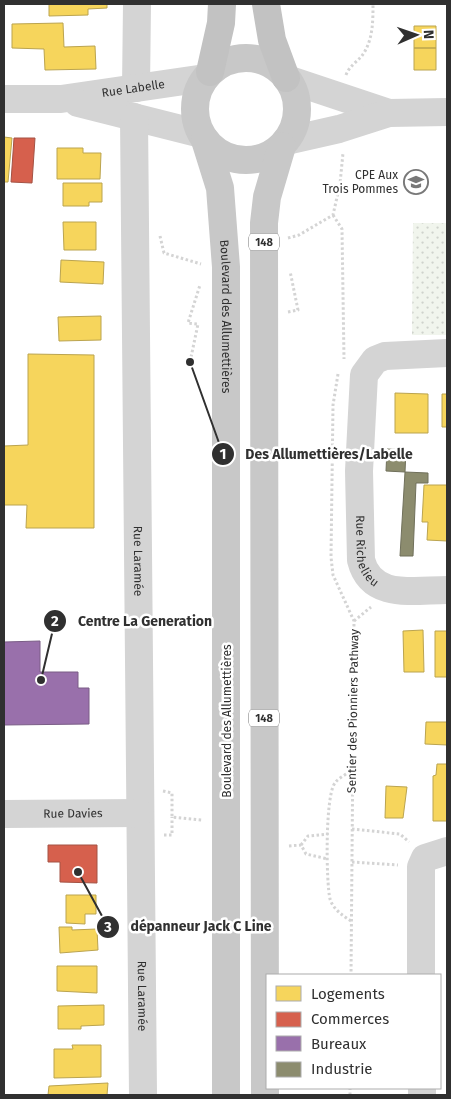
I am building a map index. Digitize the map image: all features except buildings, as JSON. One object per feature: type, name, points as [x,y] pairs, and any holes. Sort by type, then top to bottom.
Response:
[{"type":"highway","points":[[208,75],[221,23],[222,4]]},
{"type":"highway","points":[[266,4],[272,40],[287,78]]},
{"type":"main road","points":[[249,58],[263,61],[276,68],[287,78],[297,106],[293,128],[284,143],[267,156],[250,160],[233,159],[217,152],[203,137],[196,117],[195,100],[208,75],[222,64],[235,59],[249,58]]},
{"type":"main road","name":"Boulevard des Allumettières","points":[[203,137],[220,188],[226,266],[226,1095]]},
{"type":"main road","name":"148","points":[[265,1095],[264,223],[267,197],[284,143]]},
{"type":"street","points":[[136,88],[137,4]]},
{"type":"street","name":"Rue Labelle","points":[[4,99],[62,99],[208,75]]},
{"type":"street","points":[[287,78],[389,113]]},
{"type":"street","name":"Rue Labelle","points":[[62,99],[203,137]]},
{"type":"street","points":[[284,143],[339,129],[389,113],[447,112]]},
{"type":"street","name":"Rue Laramée","points":[[134,117],[143,1095]]},
{"type":"street","name":"Rue Richelieu","points":[[447,353],[385,356],[375,360],[369,366],[362,385],[359,471],[361,560],[364,573],[369,579],[383,588],[447,590]]},
{"type":"street","name":"Rue Davies","points":[[4,814],[140,813]]},
{"type":"street","points":[[421,974],[431,859]]},
{"type":"path","points":[[344,83],[348,71],[363,55],[369,42],[374,25],[373,4]]},
{"type":"path","points":[[283,239],[299,235],[333,215],[340,184],[342,147]]},
{"type":"path","name":"Sentier des Pionniers Pathway","points":[[333,215],[342,230],[345,357],[338,375],[333,405],[331,557],[333,575],[354,621],[351,771],[351,974]]},
{"type":"path","points":[[158,231],[164,253],[207,265]]},
{"type":"path","points":[[288,312],[298,310],[289,266]]},
{"type":"path","points":[[190,362],[198,324],[188,322],[202,282]]},
{"type":"path","points":[[351,771],[334,783],[329,797],[328,834],[330,899],[336,910],[351,921]]},
{"type":"path","points":[[156,789],[172,793],[172,836],[156,836]]},
{"type":"path","points":[[172,817],[204,820]]},
{"type":"path","points":[[352,829],[400,834],[431,859]]},
{"type":"path","points":[[301,846],[308,836],[328,834]]},
{"type":"path","points":[[282,846],[301,846]]},
{"type":"path","points":[[301,846],[306,854],[328,859]]},
{"type":"path","points":[[352,862],[431,859]]},
{"type":"shaded area","points":[[413,223],[447,223],[447,335],[412,335]]},
{"type":"shaded area","points":[[445,231],[447,231],[447,318]]},
{"type":"place","name":"CPE Aux Trois Pommes","points":[[416,182]]},
{"type":"place","name":"Des Allumettières/Labelle","points":[[190,362]]},
{"type":"place","name":"Centre La Generation","points":[[41,680]]},
{"type":"place","name":"dépanneur Jack C Line","points":[[78,872]]}]
